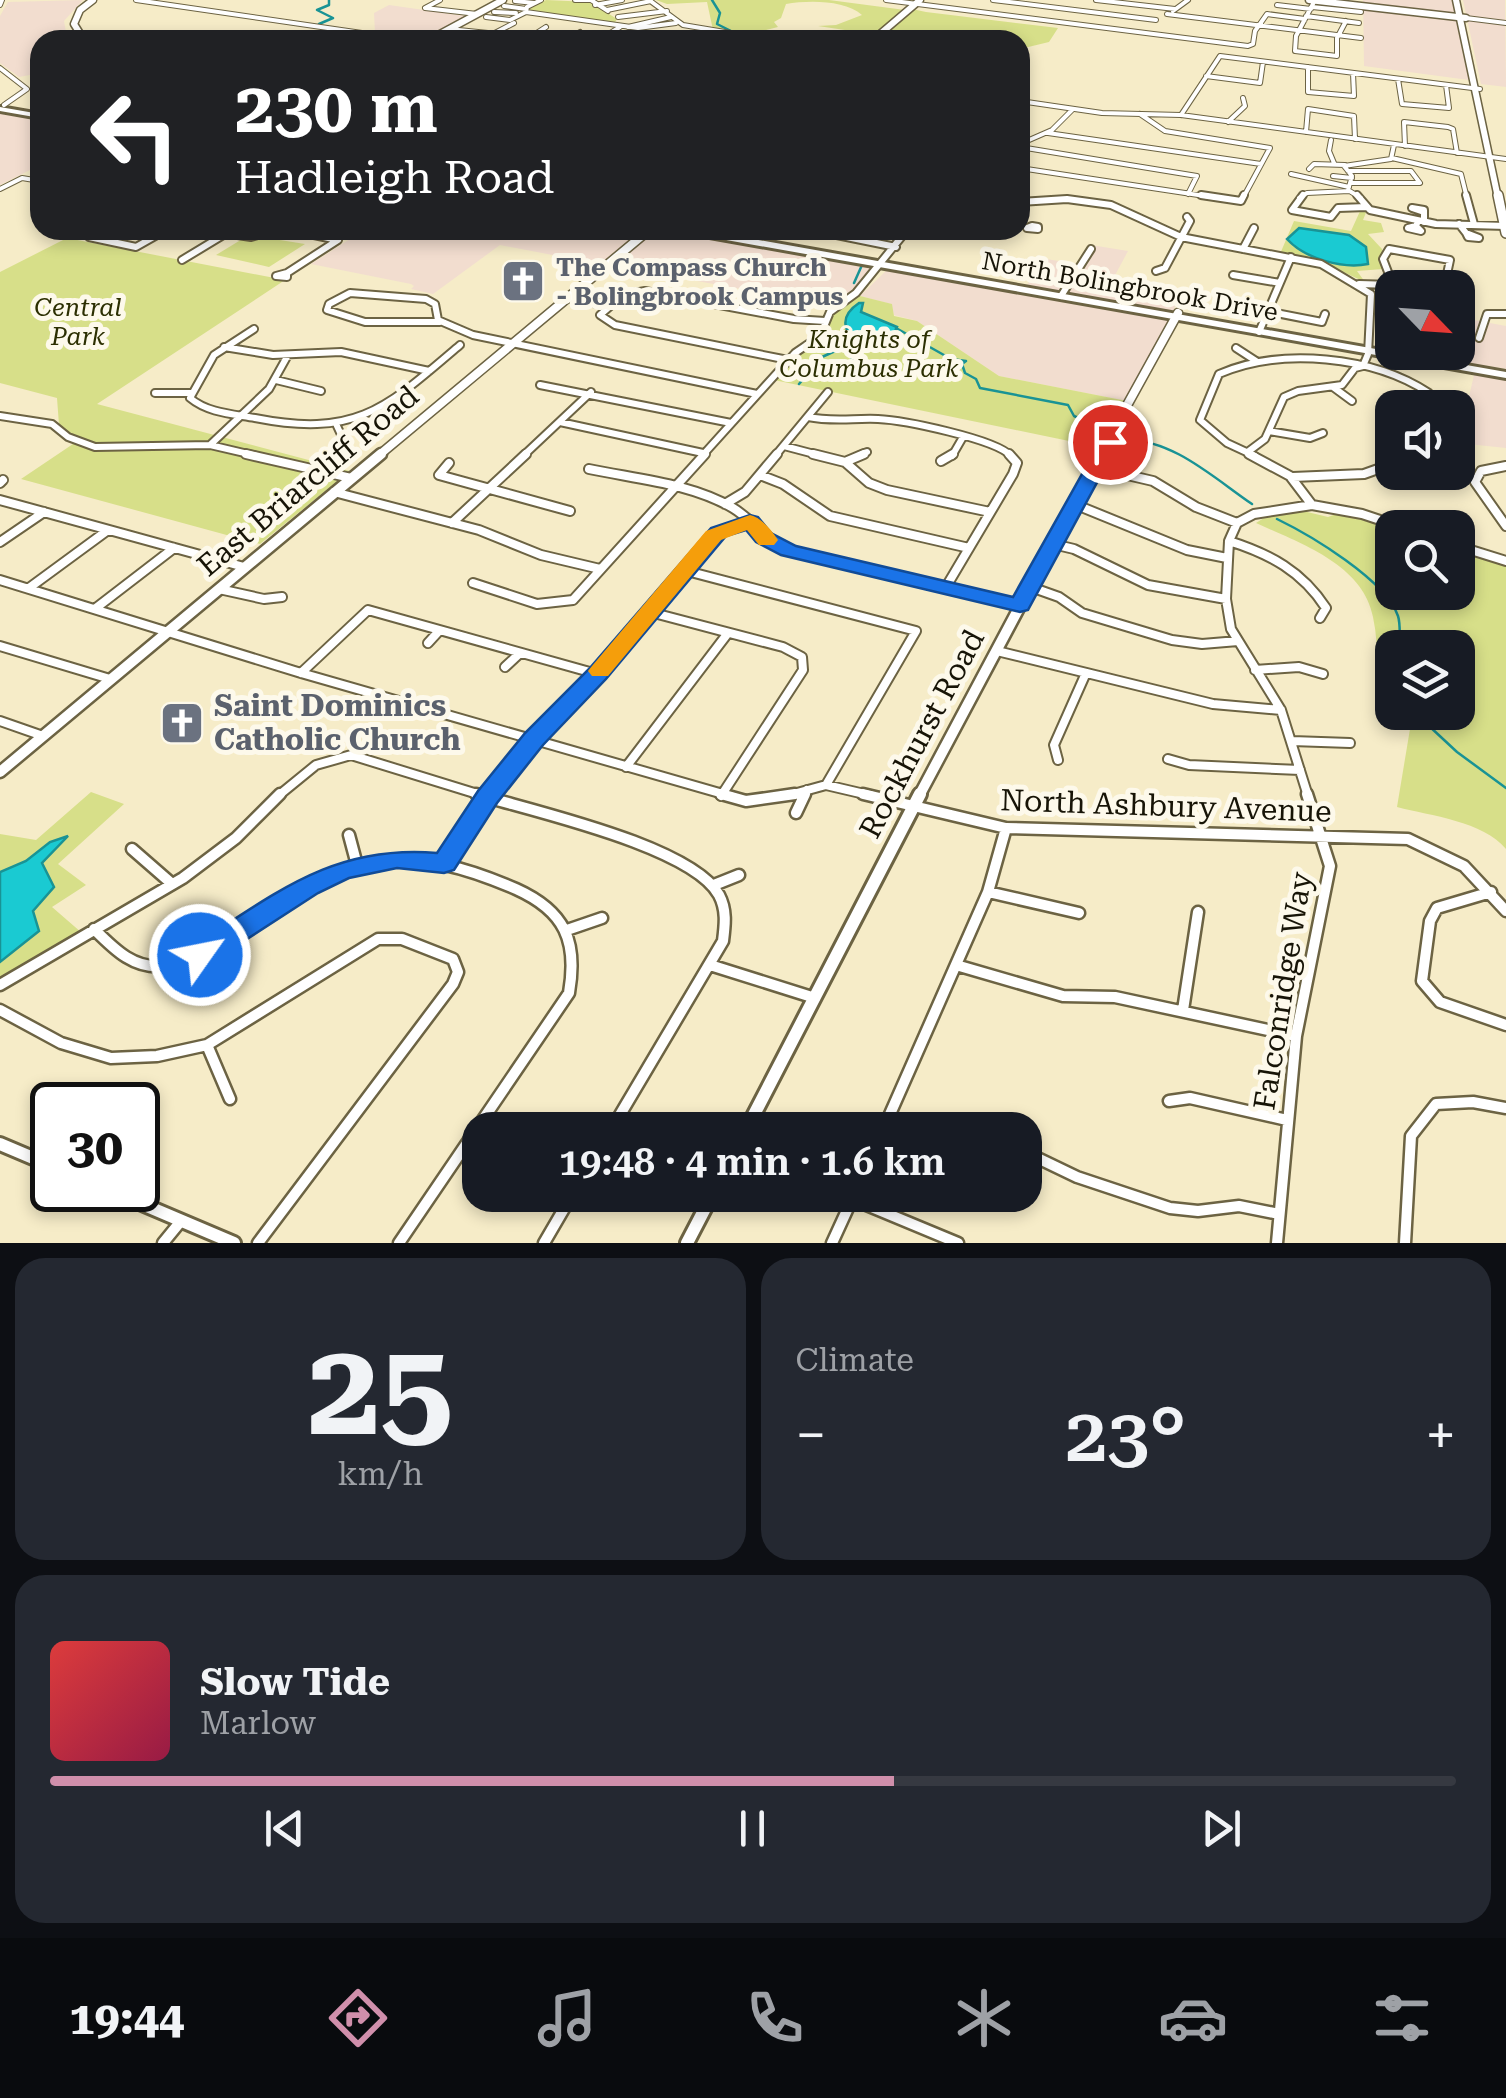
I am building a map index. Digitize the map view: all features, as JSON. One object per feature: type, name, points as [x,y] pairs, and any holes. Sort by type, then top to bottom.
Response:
[{"type":"main road","points":[[1459,0],[1505,228]]},
{"type":"main road","points":[[1,106],[30,111]]},
{"type":"main road","points":[[1491,158],[1506,208]]},
{"type":"main road","name":"North Bolingbrook Drive","points":[[747,240],[884,263]]},
{"type":"main road","name":"North Bolingbrook Drive","points":[[761,240],[1506,373]]},
{"type":"main road","name":"North Bolingbrook Drive","points":[[1365,348],[1375,349]]},
{"type":"main road","name":"North Bolingbrook Drive","points":[[1475,367],[1506,373]]},
{"type":"street","points":[[77,30],[74,24],[80,10],[90,0]]},
{"type":"street","points":[[136,0],[342,30]]},
{"type":"street","points":[[440,0],[425,8],[477,14]]},
{"type":"street","points":[[515,0],[534,3]]},
{"type":"street","points":[[498,30],[541,0]]},
{"type":"street","points":[[575,0],[622,0]]},
{"type":"street","points":[[886,0],[1251,46],[1268,14],[1359,23]]},
{"type":"street","points":[[955,9],[965,0]]},
{"type":"street","points":[[993,0],[1156,20]]},
{"type":"street","points":[[1096,0],[1174,10]]},
{"type":"street","points":[[1139,32],[1188,0]]},
{"type":"street","points":[[607,10],[650,1],[668,10],[676,22]]},
{"type":"street","points":[[593,2],[618,16],[668,10]]},
{"type":"street","points":[[884,30],[917,2]]},
{"type":"street","points":[[450,29],[503,3],[542,16],[628,28],[676,22],[719,30]]},
{"type":"street","points":[[1312,3],[1361,12]]},
{"type":"street","points":[[1312,3],[1298,30],[1295,51],[1337,56],[1339,35],[1346,21]]},
{"type":"street","points":[[1277,5],[1312,3],[1506,23]]},
{"type":"street","points":[[1195,18],[1204,7]]},
{"type":"street","points":[[494,12],[526,10]]},
{"type":"street","points":[[1226,21],[1233,11]]},
{"type":"street","points":[[1167,14],[1209,22],[1217,27],[1214,28]]},
{"type":"street","points":[[530,23],[542,16]]},
{"type":"street","points":[[613,26],[618,16]]},
{"type":"street","points":[[628,28],[630,24],[671,17]]},
{"type":"street","points":[[478,30],[490,18],[512,21]]},
{"type":"street","points":[[542,30],[561,19]]},
{"type":"street","points":[[569,28],[581,21]]},
{"type":"street","points":[[1196,26],[1226,21],[1361,38]]},
{"type":"street","points":[[591,30],[600,24]]},
{"type":"street","points":[[662,25],[670,30]]},
{"type":"street","points":[[614,30],[620,26]]},
{"type":"street","points":[[1181,115],[1220,56],[1477,88]]},
{"type":"street","points":[[1206,76],[1260,83],[1263,62]]},
{"type":"street","points":[[1308,67],[1308,92],[1348,98],[1354,96],[1353,73]]},
{"type":"street","points":[[0,68],[27,90],[22,97],[1,106]]},
{"type":"street","points":[[1398,78],[1401,104],[1442,110],[1450,108],[1446,84]]},
{"type":"street","points":[[1228,122],[1245,106],[1243,98]]},
{"type":"street","points":[[1030,105],[1181,115],[1506,159]]},
{"type":"street","points":[[1030,141],[1048,133],[1073,109]]},
{"type":"street","points":[[1306,132],[1307,109],[1348,113],[1354,116],[1355,139]]},
{"type":"street","points":[[1030,170],[1241,201],[1270,146],[1166,130],[1148,123],[1140,114]]},
{"type":"street","points":[[1405,146],[1404,122],[1448,127],[1453,129],[1457,153]]},
{"type":"street","points":[[1048,133],[1261,164]]},
{"type":"street","points":[[1105,142],[1112,133]]},
{"type":"street","points":[[1330,140],[1329,155],[1334,164]]},
{"type":"street","points":[[1392,158],[1394,145]]},
{"type":"street","points":[[1030,148],[1197,176],[1188,194]]},
{"type":"street","points":[[1347,168],[1392,158],[1458,169],[1465,178],[1466,201],[1474,224]]},
{"type":"street","points":[[1310,169],[1314,164],[1334,164],[1411,171],[1420,183],[1350,185],[1307,193],[1298,198],[1292,210],[1331,217],[1338,208],[1367,207]]},
{"type":"street","points":[[1347,168],[1350,185]]},
{"type":"street","points":[[1291,174],[1350,185]]},
{"type":"street","points":[[1333,176],[1350,185],[1367,207],[1377,213],[1419,223],[1505,228]]},
{"type":"street","points":[[0,189],[22,178],[30,180]]},
{"type":"street","points":[[1030,201],[1101,202],[1133,212],[1181,237],[1321,264],[1371,294],[1365,348],[1368,354],[1362,366],[1355,368],[1348,381],[1334,387],[1298,390],[1284,397],[1269,432],[1261,444],[1249,451]]},
{"type":"street","points":[[1419,223],[1424,212]]},
{"type":"street","points":[[1156,270],[1164,268],[1190,221],[1187,217]]},
{"type":"street","points":[[1458,224],[1465,233]]},
{"type":"street","points":[[1243,249],[1254,228]]},
{"type":"street","points":[[99,240],[136,247],[148,240]]},
{"type":"street","points":[[182,260],[216,240]]},
{"type":"street","points":[[287,273],[338,240]]},
{"type":"street","name":"East Briarcliff Road","points":[[0,772],[637,240]]},
{"type":"street","points":[[856,240],[896,247]]},
{"type":"street","points":[[474,583],[547,606],[563,606],[573,600],[788,360],[820,336],[830,312],[852,298],[903,240]]},
{"type":"street","points":[[1062,295],[1091,249]]},
{"type":"street","points":[[1386,270],[1383,259],[1389,249],[1450,260],[1448,270]]},
{"type":"street","points":[[1260,330],[1291,256]]},
{"type":"street","points":[[1233,275],[1280,283]]},
{"type":"street","points":[[1359,284],[1375,284]]},
{"type":"street","points":[[788,360],[611,324],[600,315],[626,293],[650,292],[794,319],[825,321]]},
{"type":"street","points":[[440,322],[433,301],[407,295],[350,293],[329,304],[327,310],[342,317],[384,323],[440,322],[472,335],[757,394]]},
{"type":"street","points":[[569,296],[610,304]]},
{"type":"street","points":[[1220,302],[1322,322],[1325,314]]},
{"type":"street","points":[[1479,338],[1487,314],[1506,314]]},
{"type":"street","name":"Rockhurst Road","points":[[755,1112],[1028,586],[1119,427],[1177,315]]},
{"type":"street","points":[[254,329],[224,347],[207,364],[191,393],[195,404],[296,428],[337,426],[379,411],[460,345]]},
{"type":"street","points":[[224,347],[288,355],[341,352],[429,371]]},
{"type":"street","points":[[1236,348],[1256,361]]},
{"type":"street","points":[[210,445],[276,380],[288,355]]},
{"type":"street","points":[[1312,505],[1292,477],[1206,428],[1200,416],[1219,374],[1256,361],[1295,357],[1355,368],[1418,384],[1426,390]]},
{"type":"street","points":[[276,380],[321,391]]},
{"type":"street","points":[[540,385],[591,392],[731,423]]},
{"type":"street","points":[[1334,387],[1352,401]]},
{"type":"street","points":[[452,522],[591,392]]},
{"type":"street","points":[[725,504],[760,475],[828,392]]},
{"type":"street","points":[[155,393],[191,393]]},
{"type":"street","points":[[0,416],[52,424],[68,437],[95,447],[210,445],[351,478]]},
{"type":"street","points":[[808,417],[828,421],[880,419],[964,437],[1005,449],[1017,463],[946,587]]},
{"type":"street","points":[[560,422],[703,454]]},
{"type":"street","points":[[337,426],[344,441]]},
{"type":"street","points":[[1269,432],[1310,438],[1323,433]]},
{"type":"street","points":[[941,461],[951,457],[964,437]]},
{"type":"street","points":[[784,446],[845,462],[870,483],[888,490],[990,512]]},
{"type":"street","points":[[845,462],[868,452]]},
{"type":"street","points":[[449,463],[438,476],[570,511]]},
{"type":"street","points":[[1506,466],[1481,471],[1475,482],[1506,526]]},
{"type":"street","points":[[1093,467],[1153,481],[1196,507],[1238,524],[1254,514],[1312,505],[1375,518]]},
{"type":"street","points":[[589,469],[725,504],[774,545],[1020,605]]},
{"type":"street","points":[[1292,477],[1375,470]]},
{"type":"street","points":[[760,475],[796,488],[830,516],[969,548]]},
{"type":"street","points":[[334,492],[452,522],[541,555],[600,569]]},
{"type":"street","points":[[0,500],[244,567]]},
{"type":"street","points":[[1074,504],[1105,512],[1184,550],[1228,558]]},
{"type":"street","points":[[0,542],[44,512]]},
{"type":"street","points":[[444,863],[488,797],[534,739],[598,674],[713,536],[750,522]]},
{"type":"street","name":"Falconridge Way","points":[[1238,524],[1229,541],[1226,599],[1231,628],[1281,710],[1330,866],[1296,1036],[1277,1243]]},
{"type":"street","points":[[29,588],[108,530]]},
{"type":"street","points":[[1229,541],[1271,554],[1312,584],[1326,608],[1320,618]]},
{"type":"street","points":[[1053,544],[1074,549],[1148,585],[1226,599]]},
{"type":"street","points":[[96,608],[174,548]]},
{"type":"street","points":[[1475,551],[1506,560]]},
{"type":"street","points":[[0,580],[721,796],[746,801],[776,800],[826,784],[916,631],[683,570]]},
{"type":"street","points":[[1028,586],[1059,597],[1082,613],[1172,640],[1213,644],[1238,641]]},
{"type":"street","points":[[218,588],[264,599],[282,598]]},
{"type":"street","points":[[301,672],[368,610],[598,674]]},
{"type":"street","points":[[650,612],[791,650],[802,658],[804,665],[721,796]]},
{"type":"street","points":[[428,643],[439,631]]},
{"type":"street","points":[[626,767],[728,633]]},
{"type":"street","points":[[0,646],[110,680]]},
{"type":"street","points":[[997,651],[1225,706],[1281,710]]},
{"type":"street","points":[[505,667],[520,652]]},
{"type":"street","points":[[1254,670],[1299,666],[1324,674]]},
{"type":"street","points":[[1058,760],[1054,746],[1086,673]]},
{"type":"street","points":[[0,721],[43,736]]},
{"type":"street","points":[[1292,742],[1350,743]]},
{"type":"street","points":[[0,985],[172,883],[235,840],[309,766],[334,756],[351,755],[657,850],[694,866],[714,885],[723,904],[726,926],[710,965],[622,1112]]},
{"type":"street","points":[[1168,759],[1190,765],[1300,770]]},
{"type":"street","name":"North Ashbury Avenue","points":[[826,784],[1006,828],[1408,839],[1442,850],[1467,865],[1506,912]]},
{"type":"street","points":[[796,813],[806,790]]},
{"type":"street","points":[[891,1112],[988,892],[1006,828]]},
{"type":"street","points":[[348,835],[357,865]]},
{"type":"street","points":[[132,849],[172,883]]},
{"type":"street","points":[[94,929],[133,963],[154,967],[176,964],[200,955],[321,879],[357,865],[397,859],[444,863],[526,892],[548,906],[567,930],[574,966],[569,993],[399,1243]]},
{"type":"street","points":[[714,885],[740,875]]},
{"type":"street","points":[[988,892],[1078,913]]},
{"type":"street","points":[[1491,892],[1436,908],[1430,921],[1422,981],[1440,1002],[1506,1025]]},
{"type":"street","points":[[1182,1010],[1198,912]]},
{"type":"street","points":[[567,930],[602,918]]},
{"type":"street","points":[[0,1010],[61,1043],[112,1058],[157,1056],[207,1045],[378,939],[398,938],[453,958],[457,967],[454,984],[258,1243]]},
{"type":"street","points":[[710,965],[815,998]]},
{"type":"street","points":[[956,966],[1063,996],[1116,998],[1296,1036]]},
{"type":"street","points":[[207,1045],[230,1099]]},
{"type":"street","points":[[1168,1101],[1190,1098],[1287,1120]]},
{"type":"street","points":[[1405,1243],[1409,1143],[1419,1122],[1436,1104],[1473,1102],[1506,1108]]},
{"type":"street","points":[[0,1144],[30,1157]]},
{"type":"street","points":[[1042,1160],[1077,1177],[1170,1208],[1198,1211],[1239,1206],[1279,1214]]},
{"type":"street","points":[[160,1211],[234,1243]]},
{"type":"street","points":[[544,1243],[562,1212]]},
{"type":"street","points":[[688,1243],[704,1212]]},
{"type":"street","points":[[832,1243],[846,1212]]},
{"type":"street","points":[[890,1212],[958,1243]]},
{"type":"street","points":[[163,1243],[181,1220]]},
{"type":"shaded area","points":[[83,0],[64,21],[66,30],[30,30],[30,75],[19,77],[0,63],[0,16],[8,2]]},
{"type":"shaded area","points":[[1363,0],[1452,0],[1469,80],[1364,66]]},
{"type":"shaded area","points":[[1463,0],[1505,0],[1506,87],[1481,84]]},
{"type":"shaded area","points":[[389,5],[466,16],[440,30],[375,30],[374,13]]},
{"type":"shaded area","points":[[0,111],[30,116],[30,170],[0,185]]},
{"type":"shaded area","points":[[348,240],[629,240],[600,264],[500,245],[433,294],[411,289],[411,284],[311,264]]},
{"type":"shaded area","points":[[641,240],[728,240],[872,269],[848,296],[833,306],[610,265]]},
{"type":"shaded area","points":[[1091,245],[1128,251],[1113,279],[1182,291],[1173,311],[1027,285],[1046,259],[1078,264]]},
{"type":"shaded area","points":[[889,268],[1169,319],[1127,401],[999,376],[917,321],[894,315],[891,304],[860,296]]},
{"type":"shaded area","points":[[1475,320],[1506,326],[1506,369],[1475,364]]},
{"type":"shaded area","points":[[1475,371],[1506,377],[1506,448],[1475,445],[1475,390],[1471,390]]},
{"type":"green space","points":[[546,0],[590,2],[617,19],[614,24],[527,10]]},
{"type":"green space","points":[[656,0],[829,0],[905,10],[882,30],[845,30],[818,26],[836,25],[862,15],[846,6],[805,2],[786,4],[781,18],[774,22],[778,27],[713,30],[707,2],[667,4]]},
{"type":"green space","points":[[912,9],[1058,28],[1049,42],[1030,47],[1030,30],[888,30]]},
{"type":"green space","points":[[1361,209],[1367,210],[1363,220],[1381,223],[1384,232],[1368,234],[1382,249],[1383,269],[1357,271],[1365,282],[1319,261],[1280,254],[1294,221],[1351,231]]},
{"type":"green space","name":"Central Park","points":[[63,240],[77,240],[285,280],[97,404],[350,471],[260,544],[21,479],[73,444],[49,428],[59,425],[57,398],[0,383],[0,272]]},
{"type":"green space","points":[[241,240],[305,244],[269,267],[216,255]]},
{"type":"green space","name":"Knights of Columbus Park","points":[[860,296],[892,304],[894,316],[917,321],[999,376],[1127,401],[1098,447],[774,380],[802,350],[824,335],[832,314]]},
{"type":"green space","points":[[1299,510],[1328,517],[1339,513],[1375,524],[1375,610],[1475,610],[1475,556],[1506,566],[1506,849],[1470,826],[1397,807],[1410,730],[1475,730],[1475,630],[1375,630],[1367,599],[1343,569],[1256,523],[1267,516]]},
{"type":"green space","points":[[91,792],[124,804],[58,864],[86,885],[52,907],[82,933],[0,981],[0,834],[36,840]]},
{"type":"water","points":[[1299,228],[1349,235],[1366,247],[1368,264],[1336,264],[1304,252],[1287,239]]},
{"type":"water","points":[[863,303],[861,312],[897,327],[888,346],[867,348],[855,359],[852,358],[859,347],[847,330],[846,319]]},
{"type":"water","points":[[68,836],[42,863],[54,887],[33,911],[39,931],[0,962],[0,872],[26,861],[50,842]]},
{"type":"waterway","points":[[319,24],[333,18],[317,10],[329,5],[329,0]]},
{"type":"waterway","points":[[712,0],[720,13],[717,24],[729,30]]},
{"type":"waterway","points":[[854,283],[862,265]]},
{"type":"waterway","points":[[896,328],[951,359],[966,361],[962,364],[965,373],[976,379],[980,388],[1068,405],[1074,416],[1102,429]]},
{"type":"waterway","points":[[799,384],[822,357],[855,342]]},
{"type":"waterway","points":[[1124,440],[1142,441],[1176,453],[1252,504]]},
{"type":"waterway","points":[[1277,519],[1327,547],[1379,588],[1398,616],[1399,630]]},
{"type":"waterway","points":[[1433,730],[1506,788]]},
{"type":"slow traffic","points":[[600,671],[718,532],[750,522],[767,540]]},
{"type":"place","name":"The Compass Church - Bolingbrook Campus","points":[[523,281]]},
{"type":"place","name":"Saint Dominics Catholic Church","points":[[182,723]]},
{"type":"route","points":[[200,955],[308,886],[342,870],[397,859],[444,863],[488,797],[534,739],[598,674],[718,532],[750,522],[764,538],[789,550],[1020,605],[1110,442]]}]
